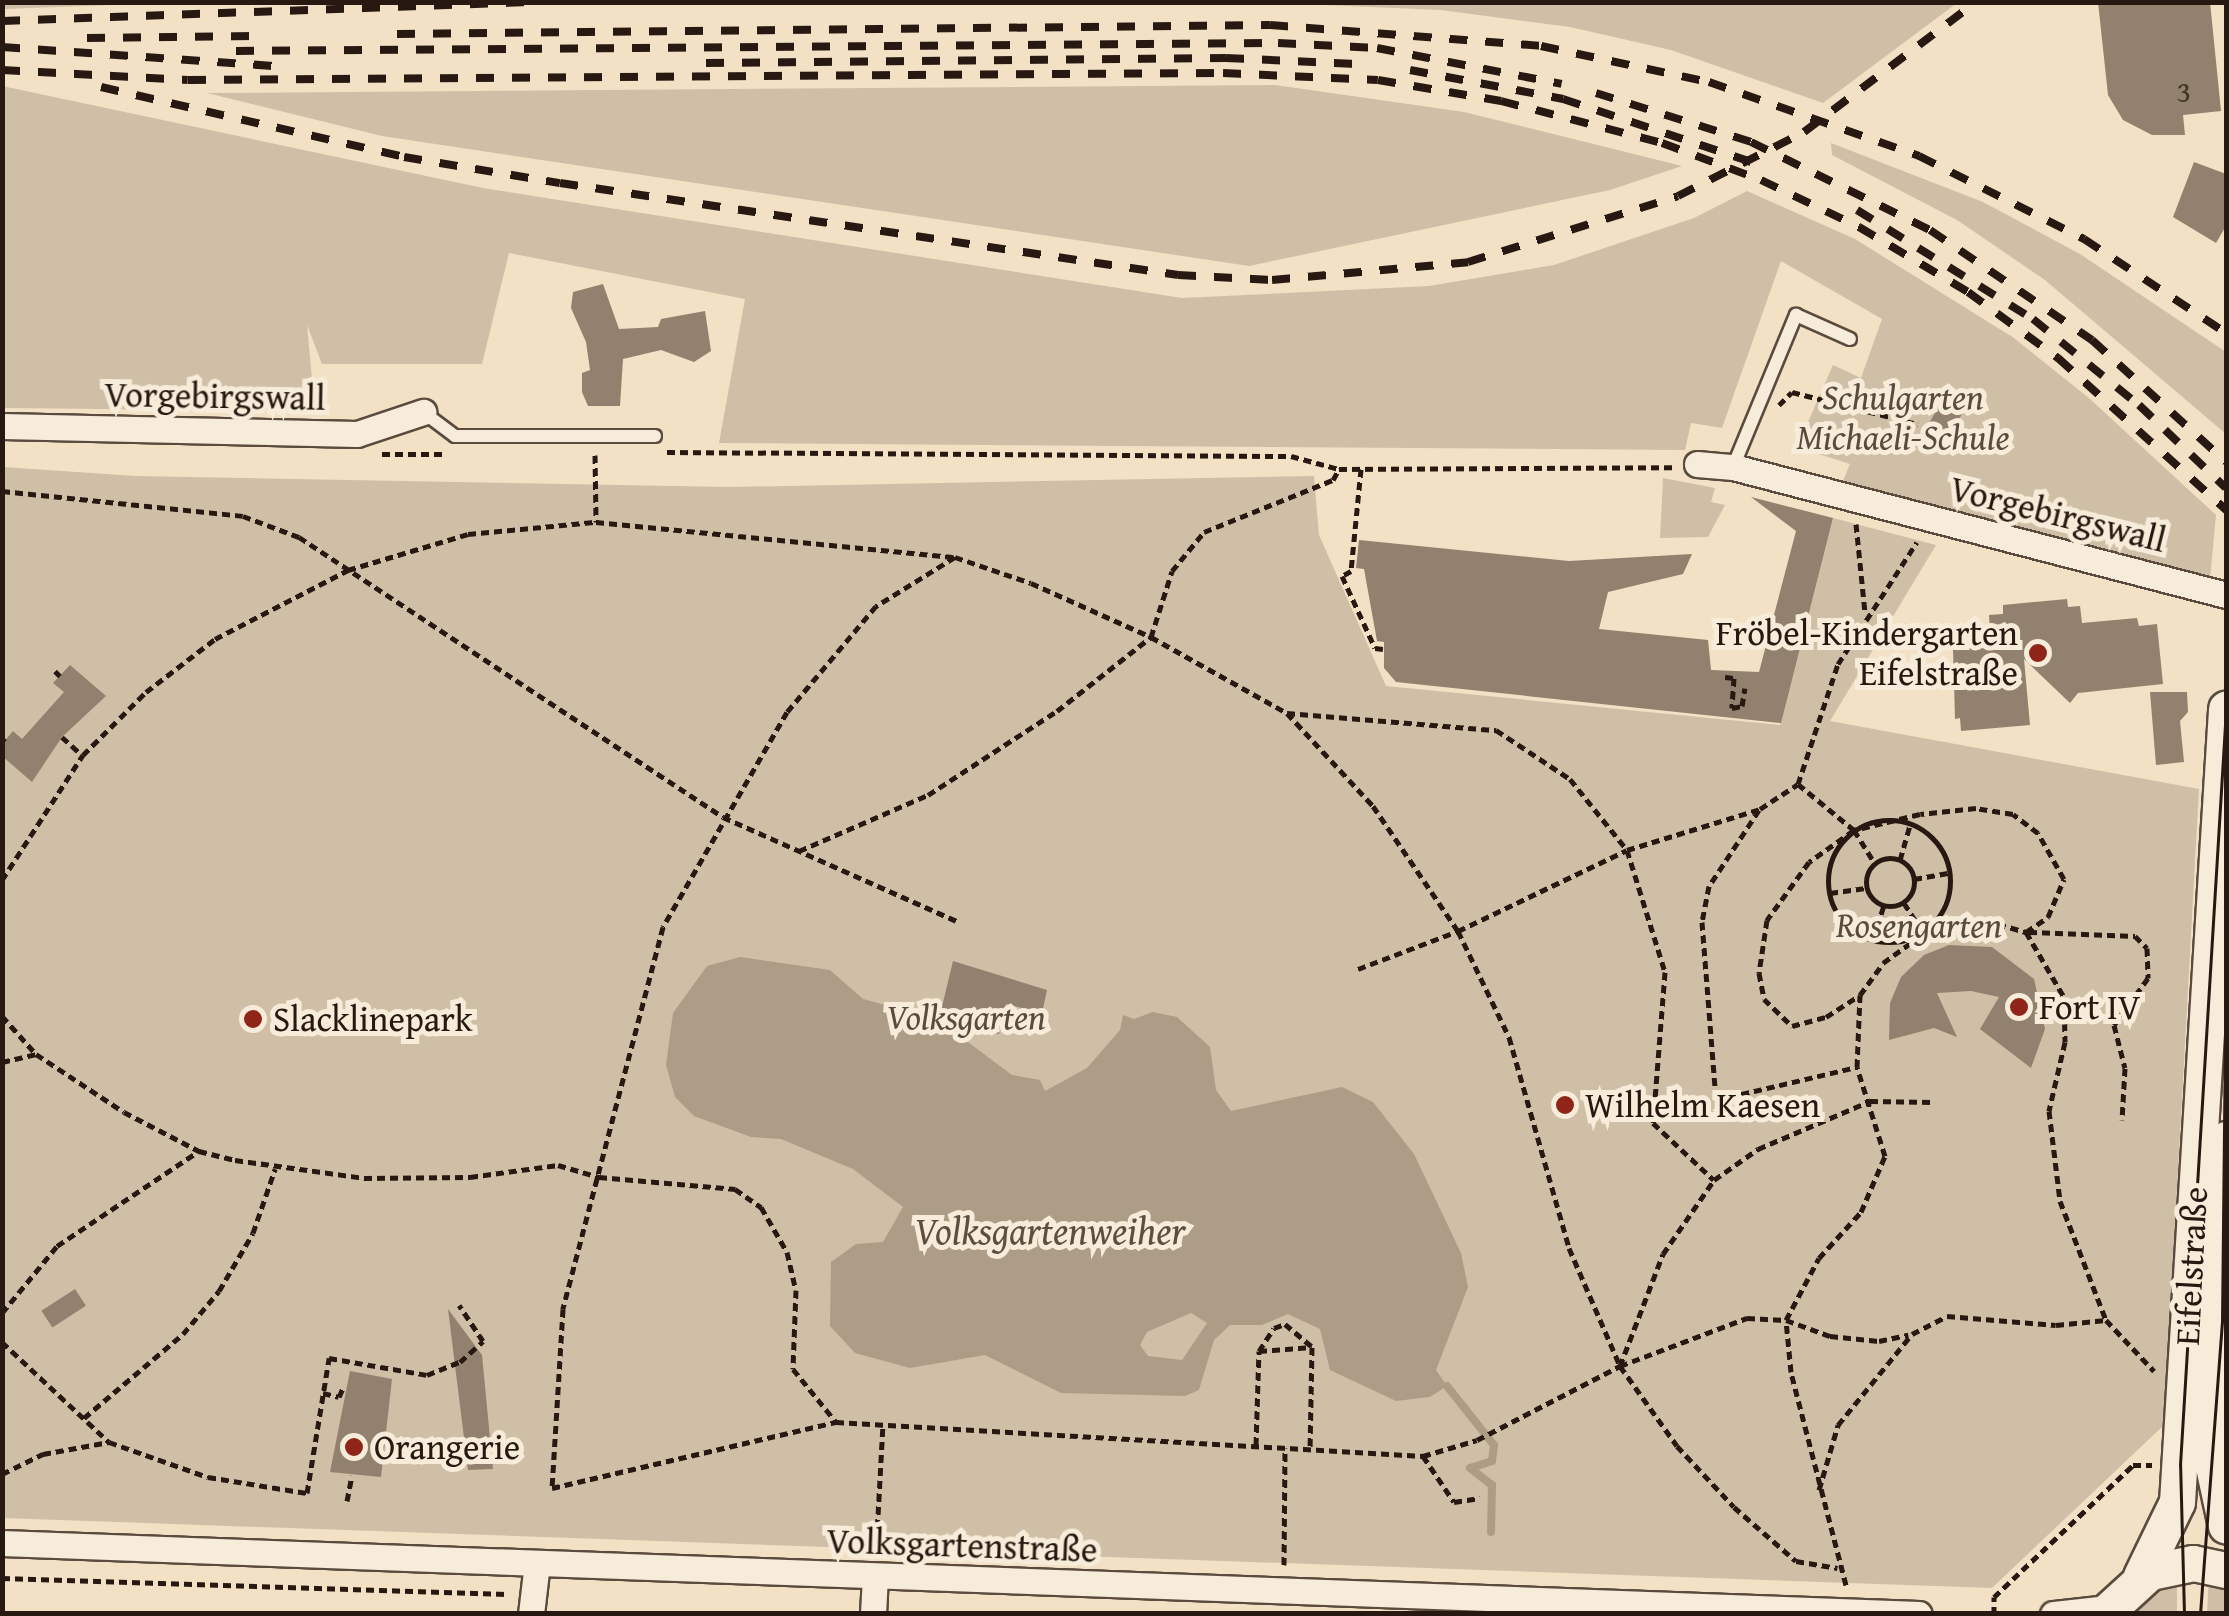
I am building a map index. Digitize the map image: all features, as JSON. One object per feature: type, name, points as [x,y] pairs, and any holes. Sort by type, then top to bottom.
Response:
[{"type":"street","name":"Vorgebirgswall","points":[[2,426],[357,434],[423,412]]},
{"type":"street","name":"Vorgebirgswall","points":[[1697,464],[1733,467],[2226,595]]},
{"type":"street","name":"Eifelstraße","points":[[2141,1576],[2178,1502],[2226,709]]},
{"type":"street","name":"Eifelstraße","points":[[2226,1139],[2213,1466],[2226,1526]]},
{"type":"street","name":"Volksgartenstraße","points":[[2,1543],[875,1576],[1283,1603],[1919,1614]]},
{"type":"street","points":[[533,1604],[537,1564]]},
{"type":"street","points":[[2052,1614],[2106,1610],[2141,1576],[2183,1564],[2226,1570]]},
{"type":"street","points":[[873,1614],[875,1576]]},
{"type":"lane","points":[[1733,467],[1796,315],[1850,340]]},
{"type":"lane","points":[[423,412],[455,436],[654,436]]},
{"type":"path","points":[[1758,414],[1785,402],[1792,392],[1918,424]]},
{"type":"path","points":[[659,452],[1291,456],[1339,469],[1641,470],[1697,464]]},
{"type":"path","points":[[378,454],[457,454]]},
{"type":"path","points":[[575,455],[611,454]]},
{"type":"path","points":[[595,455],[596,522]]},
{"type":"path","points":[[797,852],[928,796],[1057,711],[1151,637],[1172,571],[1204,532],[1333,480],[1339,469]]},
{"type":"path","points":[[1361,469],[1351,571],[1342,576],[1375,648],[1383,649]]},
{"type":"path","points":[[2,491],[243,516],[299,537],[722,818],[957,921]]},
{"type":"path","points":[[1853,497],[1865,616]]},
{"type":"path","points":[[1358,970],[1458,930],[1627,850],[1760,810],[1798,784],[1838,664],[1865,616],[1934,519]]},
{"type":"path","points":[[2,880],[82,755],[146,692],[215,638],[348,570],[468,534],[596,522],[955,558],[1151,637],[1288,713],[1373,806],[1458,930],[1510,1037],[1569,1248],[1620,1366],[1677,1446],[1734,1506],[1796,1561],[1837,1568]]},
{"type":"path","points":[[955,558],[876,606],[788,712],[722,818],[663,927],[563,1309],[552,1488],[836,1422],[1423,1456],[1477,1440],[1620,1366],[1652,1359],[1710,1328],[1747,1318],[1786,1320],[1830,1336],[1879,1341],[1912,1334],[1948,1316],[2056,1325],[2106,1320]]},
{"type":"path","points":[[1726,676],[1734,678],[1732,708],[1742,706],[1745,688]]},
{"type":"path","points":[[1288,713],[1496,730],[1570,778],[1627,850],[1664,972],[1654,1123],[1714,1180]]},
{"type":"path","points":[[62,737],[82,755]]},
{"type":"path","points":[[1798,784],[1854,830],[1875,863]]},
{"type":"path","points":[[1875,821],[1910,823],[1942,849],[1949,873],[1945,904],[1922,932],[1882,963],[1860,995],[1826,1017],[1792,1026],[1764,999],[1758,972],[1767,920],[1782,891],[1854,830],[1875,821],[1976,808],[2013,814],[2038,832],[2064,879],[2048,917],[2026,932]]},
{"type":"path","points":[[1760,810],[1708,886],[1702,922],[1716,1100],[1856,1067]]},
{"type":"path","points":[[1900,860],[1910,823]]},
{"type":"path","points":[[1854,830],[1830,864],[1830,894],[1844,922],[1873,939],[1901,941],[1956,921],[2026,932],[2135,936],[2147,948],[2148,978],[2114,1025],[2125,1068],[2122,1120]]},
{"type":"path","points":[[1875,863],[1900,860]]},
{"type":"path","points":[[1900,860],[1914,879]]},
{"type":"path","points":[[1866,888],[1875,863]]},
{"type":"path","points":[[1914,879],[1949,873]]},
{"type":"path","points":[[1904,903],[1914,879]]},
{"type":"path","points":[[1830,894],[1866,888]]},
{"type":"path","points":[[1866,888],[1884,906]]},
{"type":"path","points":[[1904,903],[1922,932]]},
{"type":"path","points":[[1884,906],[1904,903]]},
{"type":"path","points":[[1873,939],[1884,906]]},
{"type":"path","points":[[2026,932],[2064,997],[2050,1148],[2074,1248],[2106,1320],[2185,1394]]},
{"type":"path","points":[[1860,995],[1863,1040],[1856,1067],[1885,1156],[1861,1212],[1819,1258],[1786,1320],[1818,1493],[1837,1568],[1860,1611]]},
{"type":"path","points":[[2,1016],[36,1054],[124,1112],[199,1151],[274,1168],[435,1177],[558,1165],[599,1177],[734,1189],[761,1208],[787,1252],[796,1290],[794,1369],[836,1422]]},
{"type":"path","points":[[2,1062],[36,1054]]},
{"type":"path","points":[[1620,1366],[1663,1254],[1714,1180],[1758,1149],[1870,1101],[1934,1102]]},
{"type":"path","points":[[2,1312],[58,1246],[199,1151]]},
{"type":"path","points":[[84,1418],[183,1334],[219,1291],[253,1233],[274,1168]]},
{"type":"path","points":[[2,1342],[109,1442],[208,1477],[307,1493],[329,1358],[427,1376],[460,1362],[483,1342],[459,1305]]},
{"type":"path","points":[[1256,1445],[1259,1351],[1270,1332],[1285,1324],[1312,1347]]},
{"type":"path","points":[[1818,1493],[1838,1425],[1912,1334]]},
{"type":"path","points":[[1259,1351],[1312,1347]]},
{"type":"path","points":[[1310,1450],[1312,1347]]},
{"type":"path","points":[[323,1392],[339,1396],[343,1388]]},
{"type":"path","points":[[875,1576],[883,1424]]},
{"type":"path","points":[[2,1474],[43,1454],[109,1442]]},
{"type":"path","points":[[1283,1603],[1284,1448]]},
{"type":"path","points":[[1423,1456],[1454,1502],[1480,1498]]},
{"type":"path","points":[[1994,1614],[1994,1596],[2133,1465],[2180,1465]]},
{"type":"path","points":[[347,1501],[352,1475]]},
{"type":"path","points":[[2,1578],[533,1604]]},
{"type":"green space","points":[[3,2],[168,2],[168,3],[3,9]]},
{"type":"green space","points":[[1278,3],[1957,3],[1823,103],[1671,50],[1570,27],[1441,10]]},
{"type":"green space","points":[[1275,85],[1464,112],[1682,166],[1610,190],[1249,266],[382,136],[207,93]]},
{"type":"green space","name":"Schulgarten Michaeli-Schule","points":[[2,86],[483,188],[1182,298],[1429,286],[1554,265],[1694,218],[1747,191],[1855,239],[2014,338],[2090,399],[2216,515],[2210,579],[1843,481],[1850,464],[1797,447],[1833,365],[1861,378],[1882,319],[1781,261],[1722,428],[1691,423],[1685,450],[719,443],[745,299],[509,253],[482,364],[322,364],[307,325],[315,411],[3,408]]},
{"type":"green space","points":[[1831,143],[1983,202],[2080,254],[2226,352],[2226,434],[2045,280],[1957,220],[1832,155]]},
{"type":"green space","name":"Volksgarten","points":[[3,467],[135,476],[729,487],[1314,476],[1319,535],[1386,686],[1780,725],[1833,518],[1936,545],[1830,721],[2199,789],[2164,1425],[1992,1588],[3,1518]]},
{"type":"green space","points":[[1663,478],[1715,488],[1711,502],[1725,505],[1708,537],[1660,538]]},
{"type":"green space","points":[[2177,1575],[2177,1613],[2119,1614]]},
{"type":"green space","points":[[2209,1575],[2226,1581],[2226,1613],[2207,1614]]},
{"type":"water","name":"Volksgartenweiher","points":[[740,957],[830,970],[863,999],[937,1019],[1012,1075],[1040,1080],[1045,1091],[1087,1068],[1120,1030],[1123,1015],[1134,1019],[1153,1012],[1177,1017],[1210,1047],[1216,1090],[1231,1111],[1342,1087],[1373,1102],[1414,1154],[1461,1253],[1468,1287],[1436,1370],[1447,1386],[1430,1397],[1396,1401],[1330,1370],[1320,1329],[1288,1314],[1262,1325],[1230,1325],[1214,1340],[1199,1390],[1185,1396],[1061,1393],[985,1355],[910,1368],[855,1353],[830,1326],[831,1262],[856,1244],[883,1242],[903,1207],[853,1169],[781,1139],[751,1137],[694,1116],[675,1097],[666,1065],[673,1013],[707,966]],"holes":[[[1191,1313],[1207,1323],[1182,1360],[1148,1356],[1140,1345],[1147,1332]]]},
{"type":"building","points":[[2098,2],[2210,2],[2221,111],[2183,115],[2185,135],[2152,135],[2123,120],[2108,95]]},
{"type":"building","points":[[2194,162],[2226,174],[2226,226],[2216,243],[2173,217]]},
{"type":"building","points":[[603,284],[619,329],[658,327],[661,319],[705,311],[711,351],[694,362],[661,350],[623,359],[620,406],[588,406],[582,392],[582,373],[590,370],[586,342],[571,308],[573,292]]},
{"type":"building","points":[[1943,399],[1964,411],[1944,446],[1923,434]]},
{"type":"building","points":[[1751,497],[1833,518],[1781,723],[1396,682],[1384,668],[1384,642],[1377,641],[1364,569],[1356,568],[1359,540],[1569,561],[1692,554],[1683,574],[1608,592],[1599,629],[1708,640],[1711,670],[1759,672],[1796,531]]},
{"type":"building","points":[[2067,599],[2068,607],[2080,606],[2082,623],[2137,618],[2139,626],[2157,624],[2163,684],[2078,693],[2070,703],[2024,659],[2030,725],[1961,731],[1960,718],[1955,719],[1953,649],[1991,646],[1989,615],[2003,614],[2003,605]]},
{"type":"building","points":[[70,665],[106,696],[62,737],[32,782],[2,756],[2,744],[13,731],[22,739],[64,692],[53,683]]},
{"type":"building","points":[[2150,692],[2187,692],[2188,712],[2180,721],[2184,762],[2156,765]]},
{"type":"building","name":"Fort IV","points":[[1949,945],[1992,947],[2034,979],[2045,1029],[2031,1068],[1980,1029],[1999,997],[1971,991],[1937,993],[1957,1037],[1934,1028],[1889,1040],[1890,1003],[1901,977],[1924,955]]},
{"type":"building","points":[[953,961],[1047,990],[1042,1013],[1006,1004],[999,1034],[939,1019]]},
{"type":"building","points":[[75,1289],[86,1306],[52,1328],[41,1311]]},
{"type":"building","points":[[448,1309],[482,1355],[493,1469],[468,1470]]},
{"type":"building","name":"Orangerie","points":[[350,1371],[392,1379],[381,1477],[330,1472]]},
{"type":"waterway","points":[[1447,1386],[1494,1445],[1492,1461],[1470,1468],[1492,1485],[1491,1532]]},
{"type":"tram line","points":[[2184,1614],[2180,1465],[2226,709]]},
{"type":"tram line","points":[[2200,1614],[2222,1322],[2226,922]]},
{"type":"railway","points":[[2,21],[530,2]]},
{"type":"railway","points":[[101,87],[404,157],[560,183],[1178,275],[1272,280],[1468,262],[1678,196],[1804,132],[1976,2]]},
{"type":"railway","points":[[397,34],[1270,25],[1541,46],[1709,82],[1919,156],[2084,239],[2226,333]]},
{"type":"railway","points":[[87,38],[257,36]]},
{"type":"railway","points":[[236,51],[1278,43],[1377,48],[1562,84]]},
{"type":"railway","points":[[2,47],[276,66]]},
{"type":"railway","points":[[706,63],[1226,58],[1356,64]]},
{"type":"railway","points":[[2,70],[188,80],[1223,73],[1378,80],[1501,101],[1662,143],[1761,180],[1859,227],[1968,292],[2058,358],[2226,510]]},
{"type":"railway","points":[[1410,70],[1563,99],[1766,167]]},
{"type":"railway","points":[[1596,93],[1751,142],[1930,230],[2092,340],[2226,462]]},
{"type":"railway","points":[[1857,210],[2033,319],[2139,405],[2226,488]]},
{"type":"place","name":"Fröbel-Kindergarten Eifelstraße","points":[[2038,653]]},
{"type":"place","name":"Fort IV","points":[[2019,1007]]},
{"type":"place","name":"Slacklinepark","points":[[253,1019]]},
{"type":"place","name":"Wilhelm Kaesen","points":[[1565,1105]]},
{"type":"place","name":"Orangerie","points":[[354,1447]]},
{"type":"park label","name":"Rosengarten","points":[[1919,925]]}]
